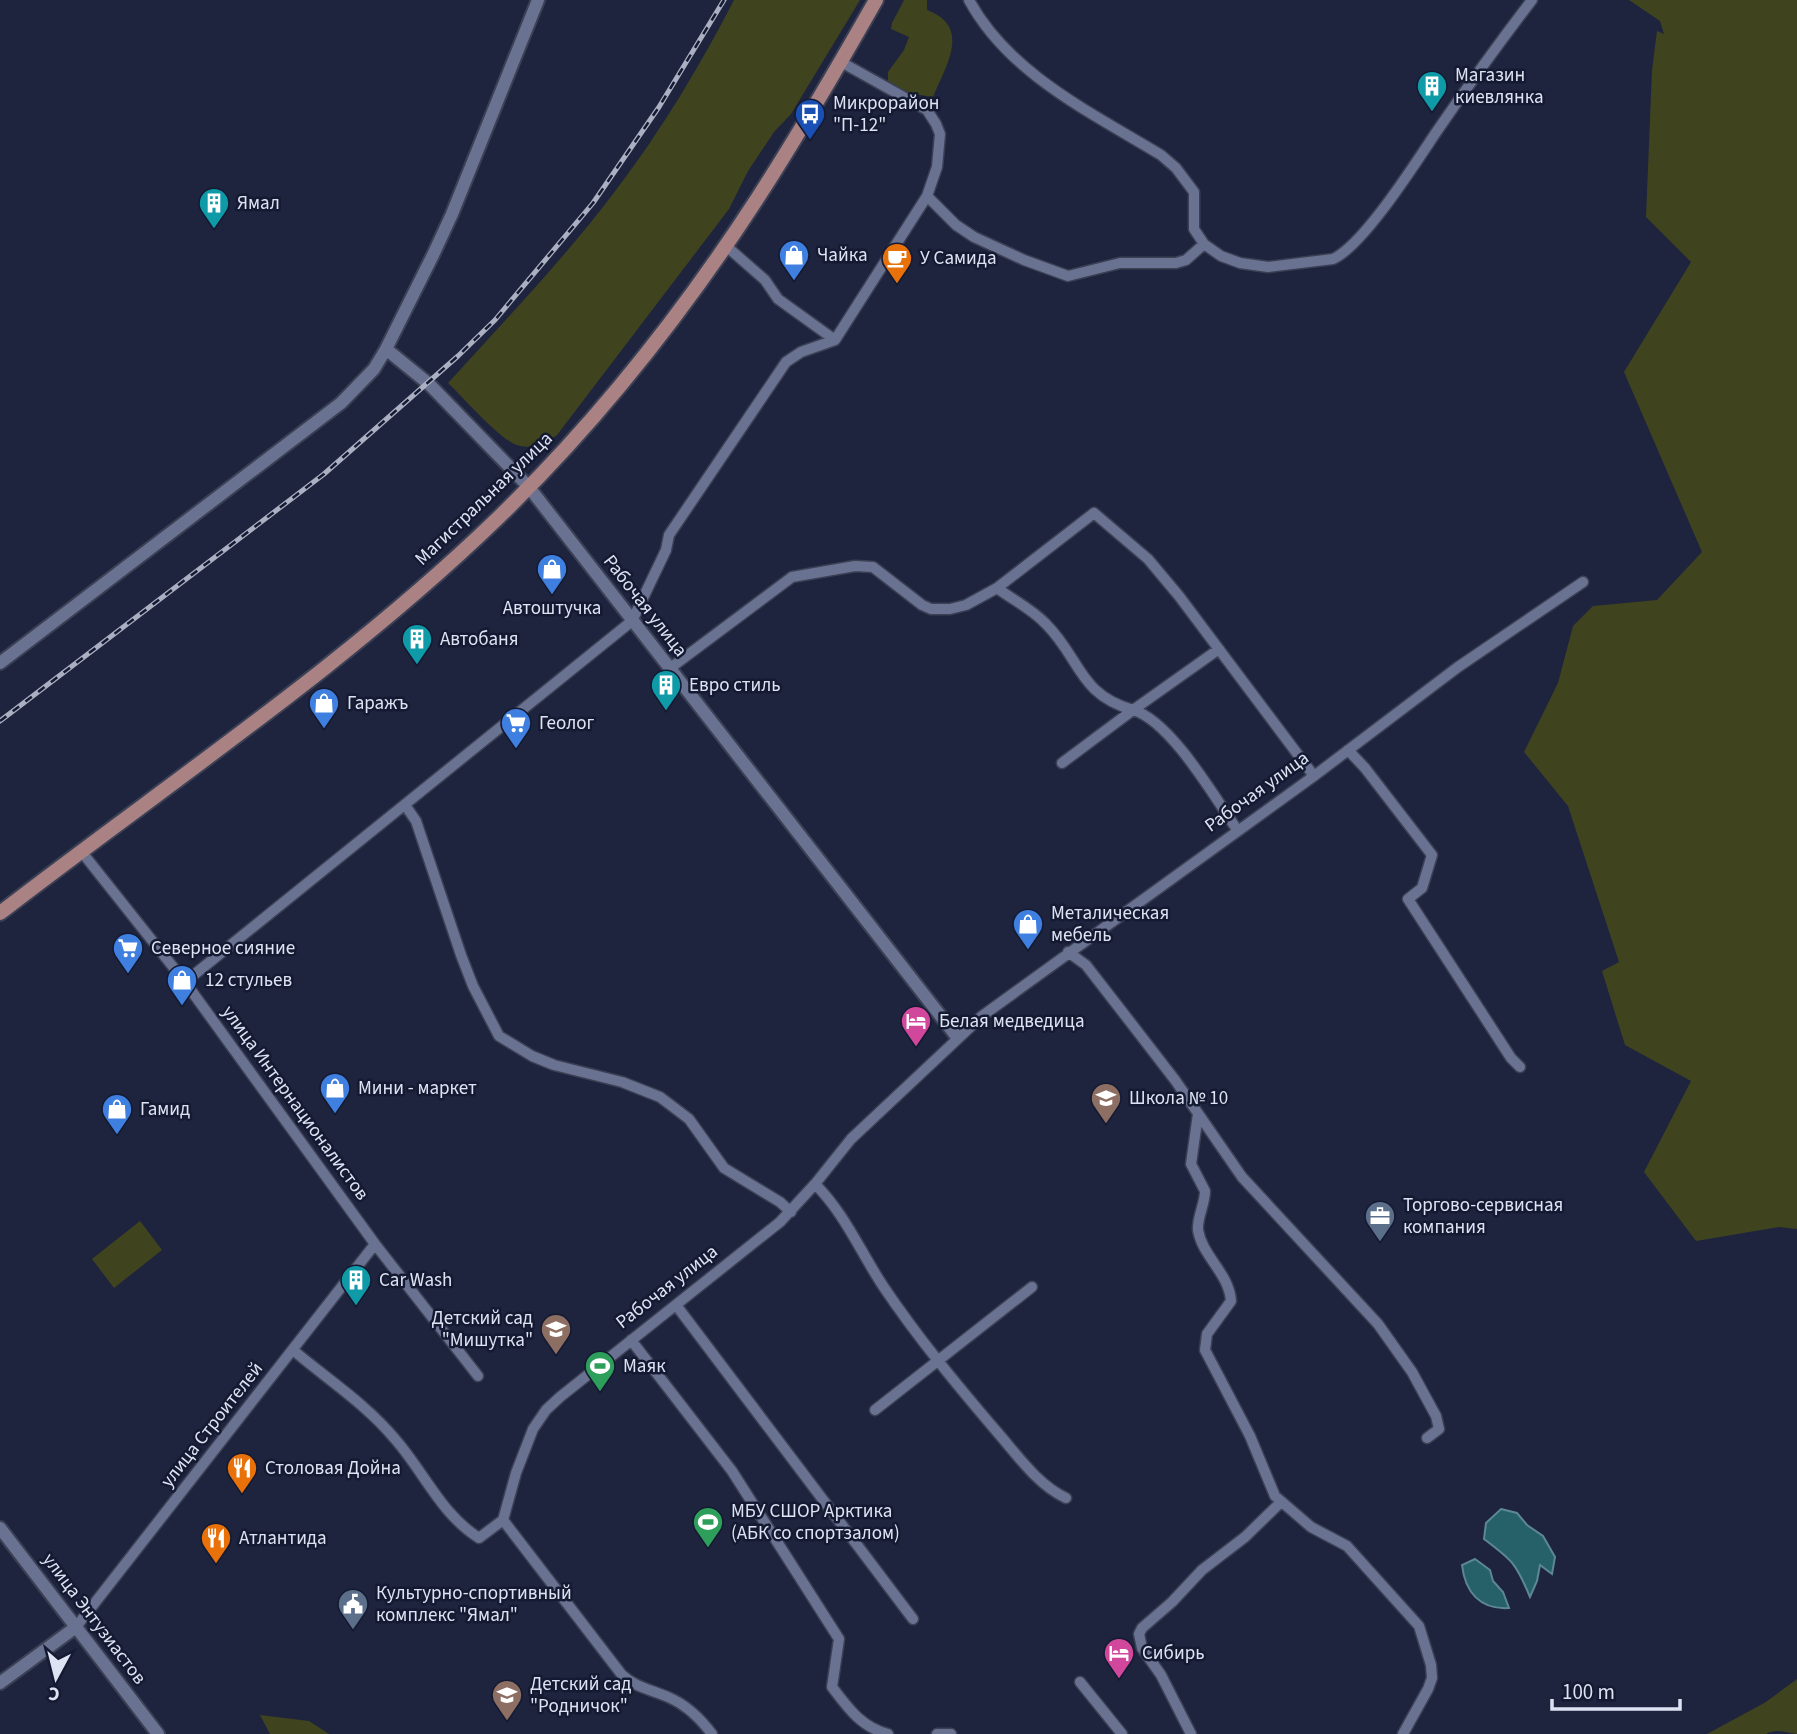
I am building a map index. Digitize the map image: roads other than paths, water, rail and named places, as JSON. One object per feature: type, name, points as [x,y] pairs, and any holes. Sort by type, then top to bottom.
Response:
[{"type":"main road","points":[[0,663],[341,403],[368,377],[386,349],[452,214],[538,0]]},
{"type":"main road","name":"Магистральная улица","points":[[0,914],[388,616],[456,557],[528,486],[587,423],[640,360],[726,246],[841,62],[876,0]]},
{"type":"main road","name":"Рабочая улица","points":[[386,349],[429,384],[528,486],[957,1037]]},
{"type":"main road","name":"улица Энтузиастов","points":[[0,1528],[158,1734]]},
{"type":"main road","points":[[0,1683],[76,1627]]},
{"type":"street","points":[[969,0],[991,31],[1037,78],[1160,155],[1176,168],[1194,192],[1194,229],[1204,244],[1232,261],[1258,266],[1318,262],[1342,255],[1391,198],[1532,0]]},
{"type":"street","points":[[186,982],[632,621],[666,550],[669,535],[786,362],[800,352],[835,340],[927,195],[937,167],[940,142],[936,124],[927,110],[841,62]]},
{"type":"street","points":[[927,195],[956,225],[974,237],[1024,260],[1069,276],[1120,262],[1176,263],[1186,260],[1204,244]]},
{"type":"street","points":[[726,246],[765,280],[778,299],[835,340]]},
{"type":"street","points":[[669,669],[792,577],[833,572],[855,566],[873,567],[922,605],[941,610],[965,605],[997,588],[1094,513],[1148,559],[1314,776]]},
{"type":"street","name":"Рабочая улица","points":[[503,1520],[516,1474],[538,1419],[560,1396],[791,1212],[851,1139],[957,1037],[1001,1001],[1314,776],[1458,667],[1583,582]]},
{"type":"street","points":[[997,588],[1048,625],[1096,693],[1117,705],[1150,717],[1163,729],[1202,778],[1238,831]]},
{"type":"street","points":[[1062,764],[1219,649]]},
{"type":"street","points":[[1348,750],[1432,855],[1422,888],[1408,900],[1511,1058],[1520,1067]]},
{"type":"street","points":[[405,805],[416,821],[473,986],[499,1036],[532,1056],[554,1065],[622,1082],[660,1097],[689,1119],[724,1168],[780,1202],[791,1212]]},
{"type":"street","name":"улица Интернационалистов","points":[[81,851],[186,982],[376,1244],[478,1376]]},
{"type":"street","points":[[1068,952],[1086,965],[1175,1080],[1242,1177],[1371,1315],[1412,1372],[1439,1422],[1439,1429],[1427,1438]]},
{"type":"street","points":[[1198,1114],[1191,1164],[1205,1191],[1198,1226],[1200,1237],[1227,1284],[1231,1301],[1207,1334],[1205,1350],[1250,1436],[1271,1488],[1281,1502],[1311,1527],[1347,1546],[1419,1626],[1431,1665],[1432,1678],[1403,1734]]},
{"type":"street","points":[[815,1184],[835,1205],[882,1284],[938,1362],[1033,1473],[1055,1493],[1066,1498]]},
{"type":"street","name":"улица Строителей","points":[[76,1627],[376,1244]]},
{"type":"street","points":[[875,1410],[1032,1287]]},
{"type":"street","points":[[676,1305],[913,1619]]},
{"type":"street","points":[[631,1340],[732,1471],[839,1639],[832,1687],[863,1724],[888,1734]]},
{"type":"street","points":[[293,1350],[372,1413],[396,1440],[448,1513],[463,1528],[479,1538],[503,1520],[622,1675],[635,1685],[679,1703],[699,1718],[712,1734]]},
{"type":"street","points":[[1191,1734],[1161,1675],[1142,1647],[1139,1634],[1202,1570],[1245,1537],[1281,1502]]},
{"type":"street","points":[[1080,1682],[1122,1734]]},
{"type":"street","points":[[937,1734],[951,1734]]},
{"type":"railway","points":[[0,721],[324,474],[495,320],[593,203],[659,107],[724,0]]},
{"type":"place","name":"Магазин киевлянка","points":[[1432,113]]},
{"type":"place","name":"Микрорайон \"П-12\"","points":[[810,141]]},
{"type":"place","name":"Ямал","points":[[214,230]]},
{"type":"place","name":"Чайка","points":[[794,282]]},
{"type":"place","name":"У Самида","points":[[897,285]]},
{"type":"place","name":"Автоштучка","points":[[552,596]]},
{"type":"place","name":"Автобаня","points":[[417,666]]},
{"type":"place","name":"Евро стиль","points":[[666,712]]},
{"type":"place","name":"Гаражъ","points":[[324,730]]},
{"type":"place","name":"Геолог","points":[[516,750]]},
{"type":"place","name":"Металическая мебель","points":[[1028,951]]},
{"type":"place","name":"Северное сияние","points":[[128,975]]},
{"type":"place","name":"12 стульев","points":[[182,1007]]},
{"type":"place","name":"Белая медведица","points":[[916,1048]]},
{"type":"place","name":"Мини - маркет","points":[[335,1115]]},
{"type":"place","name":"Школа № 10","points":[[1106,1125]]},
{"type":"place","name":"Гамид","points":[[117,1136]]},
{"type":"place","name":"Торгово-сервисная компания","points":[[1380,1243]]},
{"type":"place","name":"Car Wash","points":[[356,1307]]},
{"type":"place","name":"Детский сад \"Мишутка\"","points":[[556,1356]]},
{"type":"place","name":"Маяк","points":[[600,1393]]},
{"type":"place","name":"Столовая Дойна","points":[[242,1495]]},
{"type":"place","name":"МБУ СШОР Арктика (АБК со спортзалом)","points":[[708,1549]]},
{"type":"place","name":"Атлантида","points":[[216,1565]]},
{"type":"place","name":"Культурно-спортивный комплекс \"Ямал\"","points":[[353,1631]]},
{"type":"place","name":"Сибирь","points":[[1119,1680]]},
{"type":"place","name":"Детский сад \"Родничок\"","points":[[507,1722]]}]
